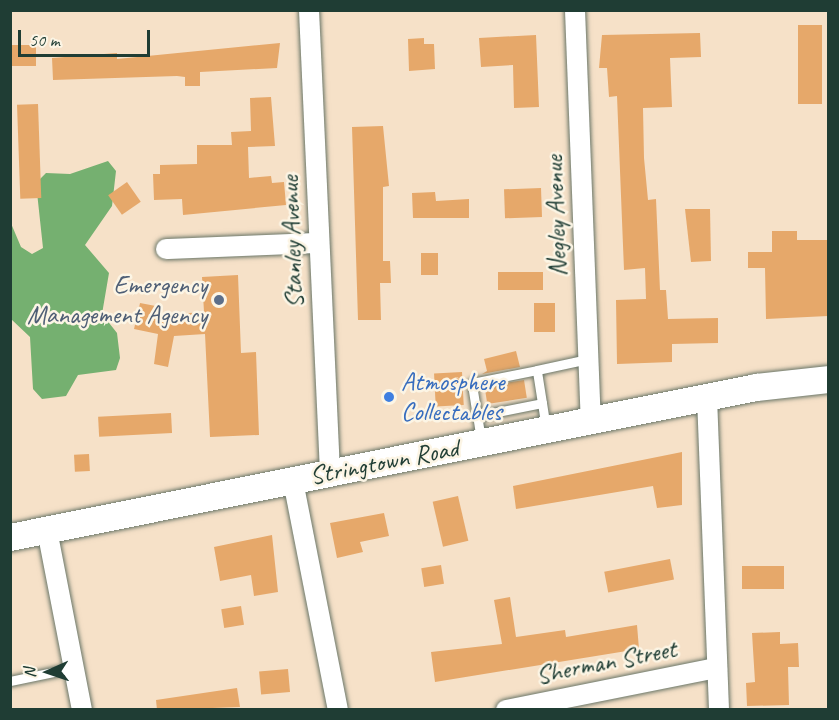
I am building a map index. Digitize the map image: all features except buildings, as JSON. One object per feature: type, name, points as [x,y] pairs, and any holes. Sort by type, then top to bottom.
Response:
[{"type":"main road","name":"Stringtown Road","points":[[10,537],[707,397],[828,379]]},
{"type":"street","name":"Stanley Avenue","points":[[309,10],[330,472]]},
{"type":"street","name":"Negley Avenue","points":[[575,10],[591,421]]},
{"type":"street","points":[[166,249],[318,243]]},
{"type":"street","points":[[707,397],[719,710]]},
{"type":"street","points":[[293,481],[338,710]]},
{"type":"street","points":[[47,530],[81,710]]},
{"type":"street","name":"Sherman Street","points":[[506,710],[717,668]]},
{"type":"lane","points":[[482,442],[472,383],[588,359]]},
{"type":"lane","points":[[537,370],[546,430]]},
{"type":"lane","points":[[477,416],[542,403]]},
{"type":"lane","points":[[10,681],[73,668]]},
{"type":"green space","points":[[108,161],[116,171],[112,206],[85,245],[109,273],[102,314],[117,333],[120,358],[116,370],[78,375],[66,396],[42,399],[33,389],[30,337],[11,319],[10,221],[21,247],[32,254],[43,248],[36,183],[46,173],[70,174]]},
{"type":"place","name":"Emergency Management Agency","points":[[219,300]]},
{"type":"place","name":"Atmosphere Collectables","points":[[389,397]]}]
